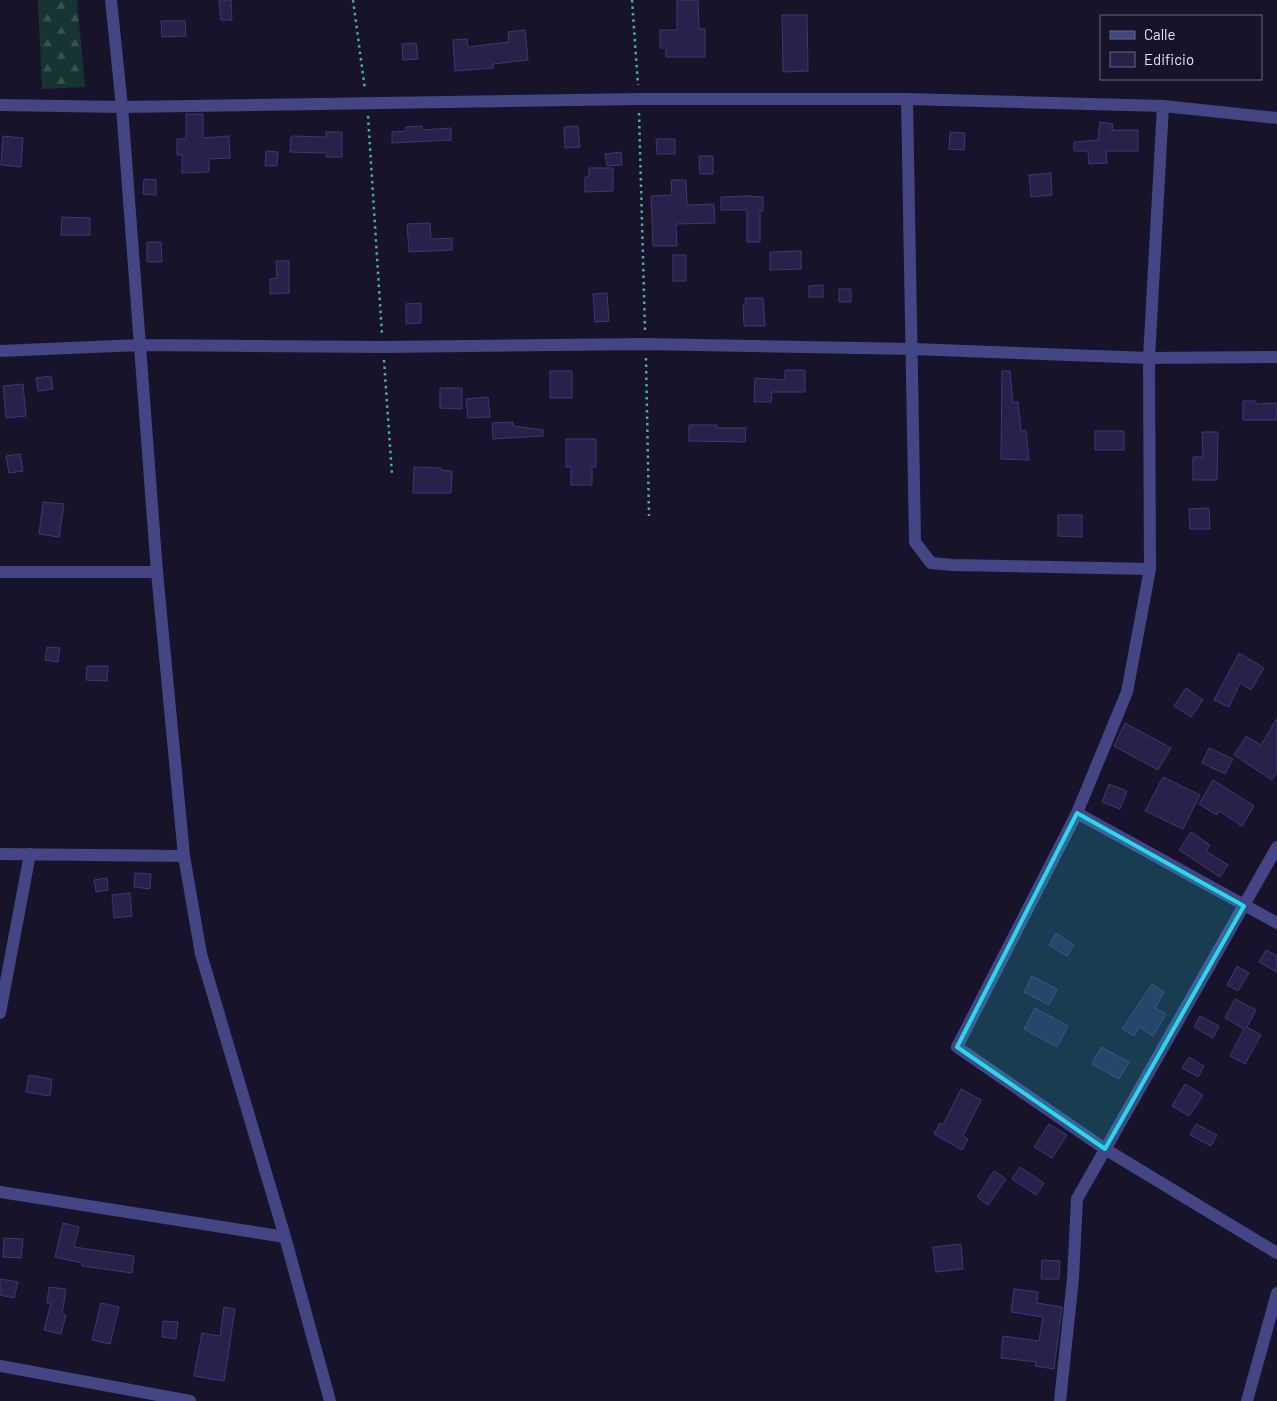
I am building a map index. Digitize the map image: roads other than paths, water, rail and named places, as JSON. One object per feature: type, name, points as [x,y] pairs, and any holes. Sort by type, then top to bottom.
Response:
[{"type":"street","points":[[111,0],[122,107],[157,572],[184,856],[201,954],[330,1401]]},
{"type":"street","points":[[0,105],[122,107],[639,99],[907,99],[1163,106],[1277,118]]},
{"type":"street","points":[[907,99],[915,542],[931,563],[1150,569]]},
{"type":"street","points":[[1163,106],[1149,358],[1150,569],[1127,692],[1077,812],[957,1047],[1105,1149],[1277,1253]]},
{"type":"street","points":[[0,351],[140,345],[383,347],[645,344],[912,349],[1149,358],[1277,357]]},
{"type":"street","points":[[0,572],[157,572]]},
{"type":"street","points":[[1077,812],[1277,923]]},
{"type":"street","points":[[1060,1401],[1073,1278],[1077,1199],[1277,848]]},
{"type":"street","points":[[0,854],[184,856]]},
{"type":"street","points":[[0,1012],[30,854]]},
{"type":"street","points":[[0,1192],[284,1237]]},
{"type":"street","points":[[1247,1401],[1277,1293]]},
{"type":"street","points":[[0,1366],[136,1396],[190,1401]]}]
